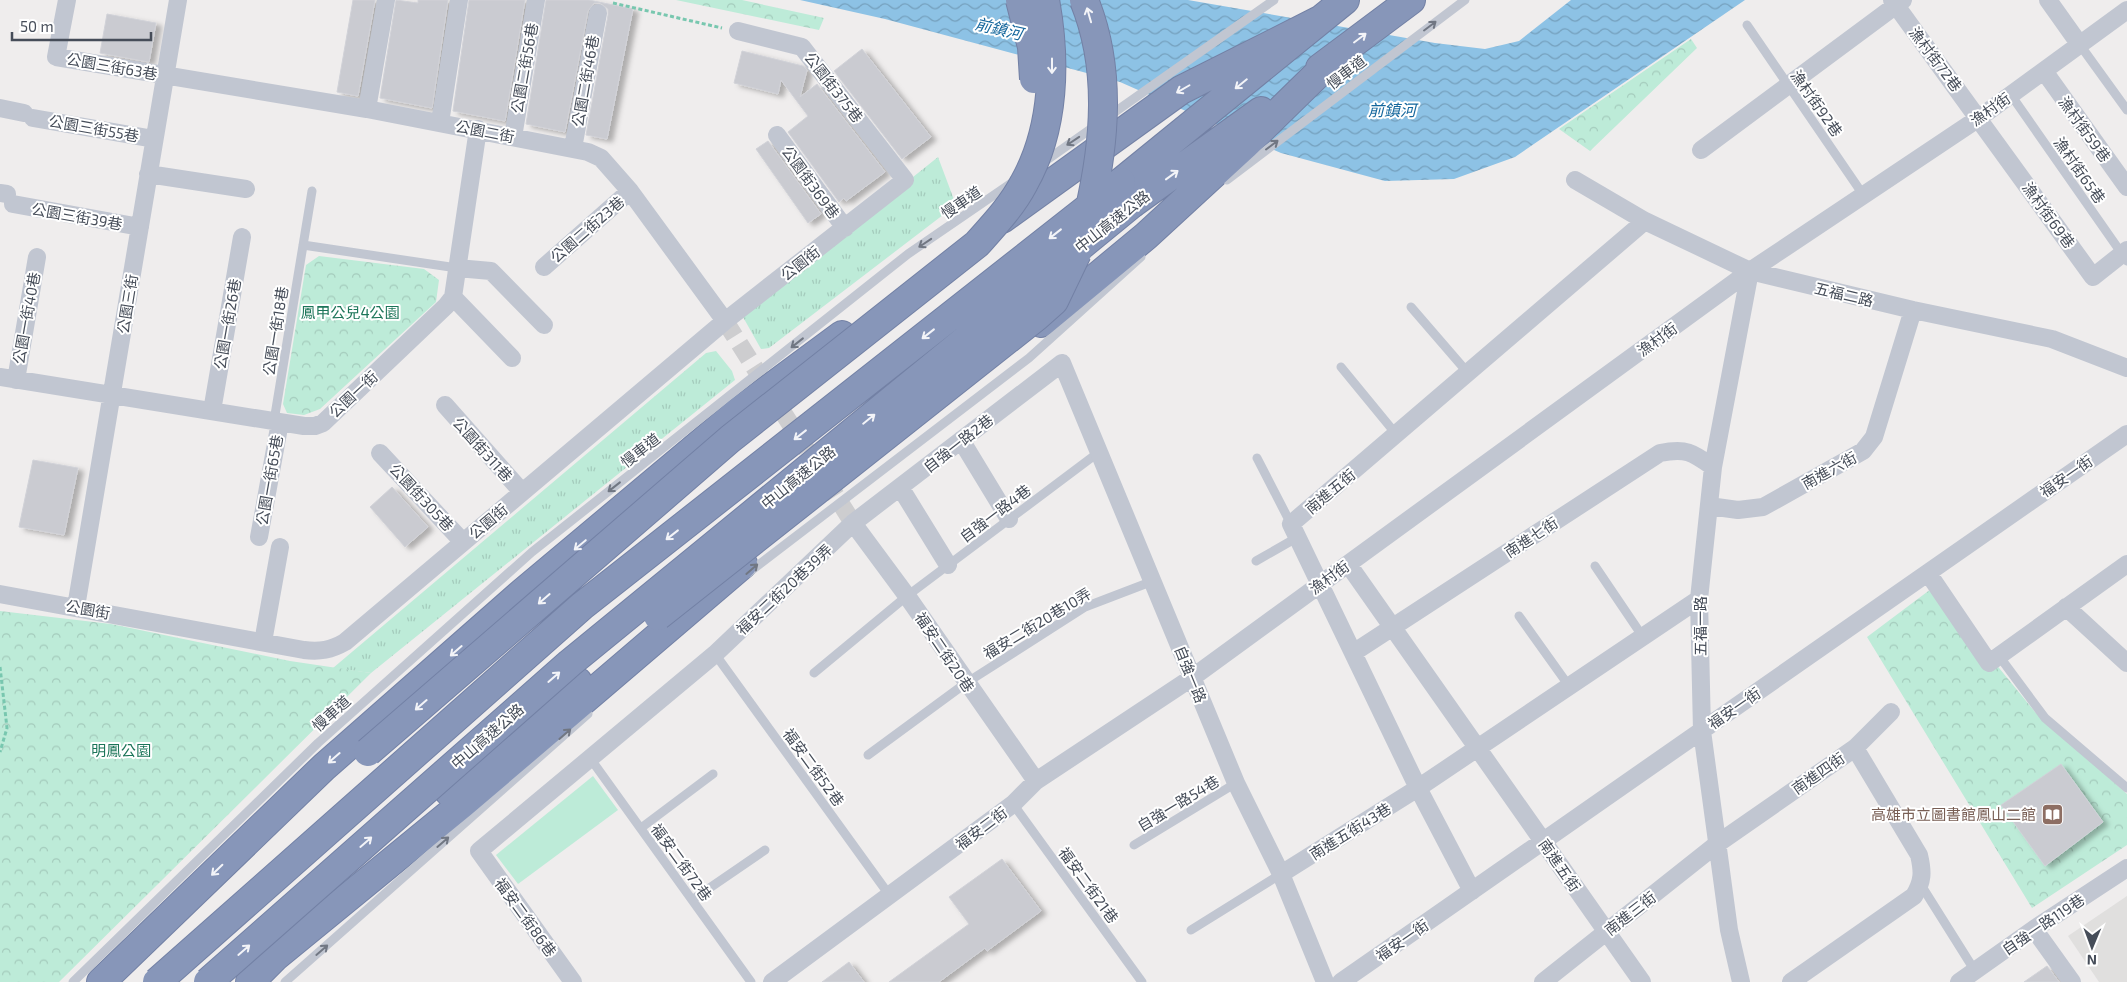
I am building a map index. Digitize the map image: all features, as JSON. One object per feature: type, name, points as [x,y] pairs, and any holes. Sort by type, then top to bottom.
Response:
[{"type":"highway","points":[[966,253],[1004,196],[1017,167],[1028,128],[1034,87],[1034,58],[1028,26],[1020,0]]},
{"type":"highway","points":[[119,982],[151,956],[368,752],[730,438],[978,244],[1008,209],[1025,183],[1038,150],[1052,80],[1050,35],[1045,0]]},
{"type":"highway","points":[[1054,301],[1082,239],[1099,165],[1103,136],[1102,71],[1095,36],[1084,0]]},
{"type":"highway","points":[[250,982],[333,897],[506,740],[1054,301],[1076,275],[1092,245],[1106,207],[1112,178],[1120,117],[1120,89],[1104,0]]},
{"type":"highway","name":"中山高速公路","points":[[157,982],[582,606],[1121,182],[1345,0]]},
{"type":"highway","name":"中山高速公路","points":[[208,982],[585,650],[1132,203],[1334,58],[1411,0]]},
{"type":"highway","points":[[101,982],[324,767],[522,593],[738,412],[901,291],[1138,108],[1181,90],[1320,20]]},
{"type":"highway","points":[[275,957],[462,804],[843,479],[1021,340],[1131,249],[1245,146],[1334,58]]},
{"type":"street","name":"公園三街63巷","points":[[67,0],[56,57],[166,75]]},
{"type":"street","name":"公園三街","points":[[76,607],[178,0]]},
{"type":"street","points":[[366,109],[386,0]]},
{"type":"street","points":[[440,123],[459,0]]},
{"type":"street","name":"公園二街56巷","points":[[513,137],[536,0]]},
{"type":"street","points":[[2048,0],[2080,45]]},
{"type":"street","points":[[1701,150],[1897,2]]},
{"type":"street","name":"漁村街72巷","points":[[1897,2],[1979,118]]},
{"type":"street","name":"公園二街46巷","points":[[573,148],[604,8]]},
{"type":"street","name":"漁村街","points":[[1192,678],[1750,271],[1979,118],[2080,45],[2124,19]]},
{"type":"street","name":"公園街375巷","points":[[738,32],[802,47],[905,180]]},
{"type":"street","name":"漁村街59巷","points":[[2044,71],[2127,187]]},
{"type":"street","name":"公園二街","points":[[166,75],[478,129],[573,148],[600,158],[630,191],[725,321]]},
{"type":"street","name":"公園三街55巷","points":[[0,108],[154,139]]},
{"type":"street","name":"漁村街69巷","points":[[1979,118],[2093,277],[2125,255]]},
{"type":"street","points":[[478,129],[453,297],[512,358]]},
{"type":"street","name":"公園街369巷","points":[[777,136],[845,228]]},
{"type":"street","points":[[148,174],[246,189]]},
{"type":"street","name":"公園街","points":[[0,594],[319,652],[334,648],[725,321],[905,180]]},
{"type":"street","name":"五福二路","points":[[1575,180],[1645,221],[1750,271],[1913,310],[2052,339],[2127,368]]},
{"type":"street","name":"公園二街23巷","points":[[544,267],[630,191]]},
{"type":"street","name":"公園三街39巷","points":[[7,197],[140,227]]},
{"type":"street","name":"南進五街","points":[[1296,533],[1291,524],[1645,221]]},
{"type":"street","name":"公園一街26巷","points":[[212,411],[242,237]]},
{"type":"street","name":"公園一街40巷","points":[[8,379],[37,257]]},
{"type":"street","points":[[457,268],[491,271],[544,325]]},
{"type":"street","name":"五福一路","points":[[1741,982],[1729,930],[1702,731],[1699,599],[1713,467],[1750,271]]},
{"type":"street","name":"公園一街","points":[[8,379],[315,426],[323,422],[446,306],[453,297]]},
{"type":"street","name":"南進六街","points":[[1709,506],[1738,510],[1763,508],[1863,451],[1874,437],[1913,310]]},
{"type":"street","name":"自強一路2巷","points":[[853,524],[1062,363]]},
{"type":"street","name":"自強一路","points":[[1062,363],[1236,783],[1281,874],[1325,982]]},
{"type":"street","name":"公園街311巷","points":[[445,405],[522,492]]},
{"type":"street","name":"公園一街65巷","points":[[259,537],[277,421]]},
{"type":"street","name":"福安一街","points":[[1342,982],[2127,434]]},
{"type":"street","points":[[961,440],[1009,519]]},
{"type":"street","name":"南進七街","points":[[1353,653],[1660,453],[1678,450],[1694,453],[1713,467]]},
{"type":"street","name":"公園街305巷","points":[[380,453],[463,542]]},
{"type":"street","points":[[900,487],[948,565]]},
{"type":"street","name":"福安二街20巷","points":[[853,524],[907,596],[1036,781]]},
{"type":"street","name":"福安二街20巷39弄","points":[[479,851],[715,654],[853,524]]},
{"type":"street","points":[[1296,533],[1418,788],[1472,891]]},
{"type":"street","points":[[263,642],[280,548]]},
{"type":"street","name":"南進五街","points":[[1348,564],[1642,982]]},
{"type":"street","points":[[1928,573],[1994,659],[2127,564]]},
{"type":"street","points":[[1418,788],[1699,599]]},
{"type":"street","points":[[2066,607],[2127,663]]},
{"type":"street","name":"福安二街","points":[[772,982],[1013,804],[1036,781],[1192,678]]},
{"type":"street","points":[[1855,748],[1891,712]]},
{"type":"street","name":"南進四街","points":[[1717,844],[1855,748],[1919,855],[1923,872],[1921,885]]},
{"type":"street","name":"南進五街43巷","points":[[1281,874],[1418,788]]},
{"type":"street","name":"南進三街","points":[[1543,982],[1717,844]]},
{"type":"street","name":"福安二街86巷","points":[[479,851],[573,982]]},
{"type":"street","name":"自強一路119巷","points":[[1959,982],[2034,929],[2127,868]]},
{"type":"street","points":[[1791,982],[1914,896],[1921,885]]},
{"type":"street","points":[[2034,929],[2072,982]]},
{"type":"lane","name":"慢車道","points":[[73,982],[318,743],[532,552],[908,254],[1138,108],[1274,0]]},
{"type":"lane","name":"慢車道","points":[[1219,187],[1233,174],[1465,0]]},
{"type":"lane","name":"漁村街92巷","points":[[1748,25],[1864,196]]},
{"type":"lane","points":[[2080,45],[2127,110]]},
{"type":"lane","name":"漁村街65巷","points":[[2011,95],[2125,255]]},
{"type":"lane","name":"公園一街18巷","points":[[277,421],[312,191]]},
{"type":"lane","points":[[303,245],[457,268]]},
{"type":"lane","points":[[738,582],[760,562],[1029,358],[1146,253]]},
{"type":"lane","points":[[1411,307],[1468,373]]},
{"type":"lane","points":[[1341,367],[1396,434]]},
{"type":"lane","name":"自強一路4巷","points":[[814,673],[907,596],[1099,452]]},
{"type":"lane","points":[[1256,560],[1296,533],[1257,458]]},
{"type":"lane","points":[[1595,566],[1643,637]]},
{"type":"lane","name":"福安二街20巷10弄","points":[[868,755],[966,683],[1085,607],[1153,581]]},
{"type":"lane","points":[[1519,616],[1569,686]]},
{"type":"lane","name":"福安二街52巷","points":[[715,654],[890,896]]},
{"type":"lane","points":[[1994,659],[2045,718],[2127,788]]},
{"type":"lane","points":[[285,982],[597,706]]},
{"type":"lane","name":"福安二街72巷","points":[[590,758],[751,982]]},
{"type":"lane","points":[[641,828],[712,774]]},
{"type":"lane","name":"自強一路54巷","points":[[1134,845],[1236,783]]},
{"type":"lane","name":"福安二街21巷","points":[[1013,804],[1142,982]]},
{"type":"lane","points":[[692,900],[765,850]]},
{"type":"lane","points":[[1191,930],[1281,874]]},
{"type":"lane","points":[[1921,885],[1975,971]]},
{"type":"path","points":[[604,8],[738,32]]},
{"type":"path","points":[[0,667],[7,728],[0,752]]},
{"type":"shaded area","points":[[2127,896],[2127,982],[2099,982],[2068,936]]},
{"type":"green space","points":[[676,0],[742,0],[824,18],[819,30]]},
{"type":"green space","points":[[1691,39],[1697,48],[1590,151],[1559,129]]},
{"type":"green space","points":[[938,157],[956,205],[769,348],[761,349],[743,317],[747,310]]},
{"type":"green space","name":"鳳甲公兒4公園","points":[[319,256],[424,269],[439,280],[436,302],[320,409],[304,415],[287,413],[283,404],[306,265]]},
{"type":"green space","points":[[716,351],[732,371],[735,380],[371,673],[333,668],[706,353]]},
{"type":"green space","points":[[1943,580],[1995,663],[2035,712],[2127,794],[2127,845],[2032,908],[1867,637]]},
{"type":"green space","name":"明鳳公園","points":[[0,611],[111,624],[290,661],[371,673],[59,982],[0,982]]},
{"type":"green space","points":[[593,776],[618,810],[518,884],[496,855]]},
{"type":"water","name":"前鎮河","points":[[800,0],[1188,0],[1435,43],[1485,49],[1519,41],[1571,0],[1745,0],[1515,157],[1454,179],[1385,181],[1281,153],[1120,82],[885,19]]},
{"type":"building","points":[[353,0],[375,0],[358,96],[337,92]]},
{"type":"building","points":[[396,0],[418,3],[418,0],[448,0],[432,108],[380,98]]},
{"type":"building","points":[[469,0],[525,0],[505,121],[453,111]]},
{"type":"building","points":[[546,0],[589,0],[633,9],[607,139],[586,135],[608,15],[608,9],[600,3],[594,3],[588,11],[565,132],[526,124]]},
{"type":"building","points":[[107,14],[156,23],[149,62],[100,53]]},
{"type":"building","points":[[862,49],[931,137],[902,159],[834,71]]},
{"type":"building","points":[[742,51],[803,66],[807,70],[800,97],[817,84],[885,172],[846,201],[844,198],[839,202],[788,132],[808,116],[781,80],[778,94],[734,83]]},
{"type":"building","points":[[768,141],[821,214],[808,223],[756,149]]},
{"type":"building","points":[[33,460],[78,468],[64,535],[19,527]]},
{"type":"building","points":[[392,487],[428,527],[405,547],[370,507]]},
{"type":"building","name":"高雄市立圖書館鳳山二館","points":[[2061,764],[2103,822],[2045,866],[2001,805]]},
{"type":"building","points":[[1002,859],[1041,911],[987,951],[985,948],[939,982],[889,982],[969,924],[949,897]]},
{"type":"building","points":[[849,962],[864,982],[822,982]]},
{"type":"building","points":[[2047,966],[2059,982],[2024,982]]},
{"type":"tunnel","points":[[725,321],[853,523]]},
{"type":"place","name":"高雄市立圖書館鳳山二館","points":[[2052,814]]}]
